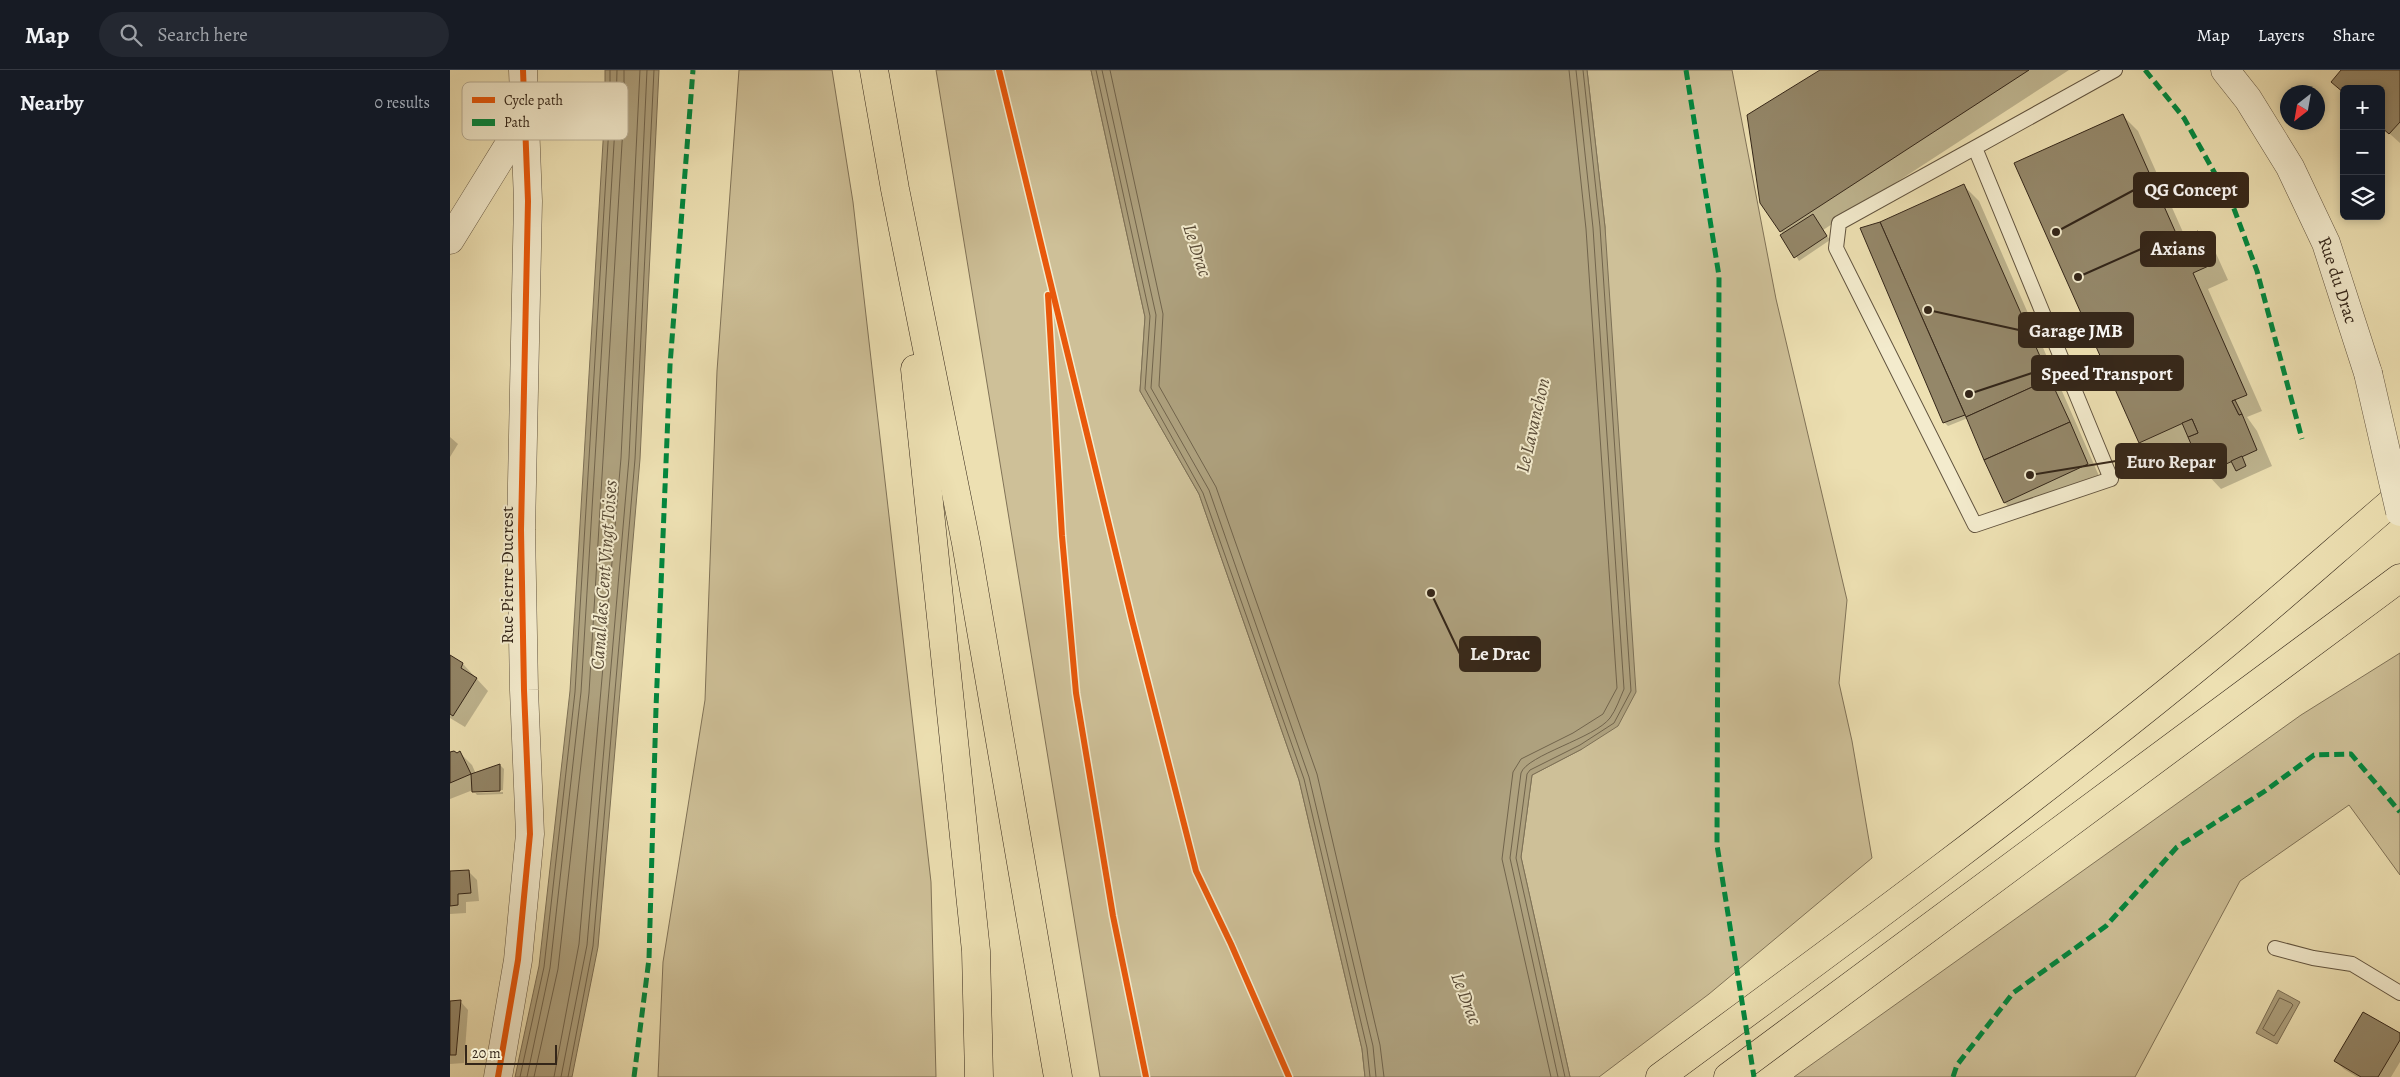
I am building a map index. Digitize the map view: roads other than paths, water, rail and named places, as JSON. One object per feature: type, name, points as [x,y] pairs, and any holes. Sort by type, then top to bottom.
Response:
[{"type":"highway","points":[[874,70],[894,189],[966,543],[1058,1077]]},
{"type":"highway","points":[[894,189],[934,546],[975,942],[979,1077]]},
{"type":"highway","points":[[1660,1077],[1826,955],[2077,762],[2220,648],[2400,495]]},
{"type":"highway","points":[[1728,1077],[2400,578]]},
{"type":"street","name":"Rue du Drac","points":[[2225,70],[2248,99],[2290,167],[2326,243],[2368,373],[2400,512]]},
{"type":"street","points":[[450,240],[513,140]]},
{"type":"street","name":"Rue Pierre Ducrest","points":[[498,1077],[518,960],[530,834],[524,690],[521,530],[528,201],[526,140]]},
{"type":"lane","points":[[1975,148],[2112,479],[1975,525],[1836,248],[1840,223],[2115,70]]},
{"type":"lane","points":[[2275,948],[2313,958],[2352,964],[2400,993]]},
{"type":"water","name":"Canal des Cent Vingt Toises","points":[[605,70],[659,70],[640,459],[598,947],[572,1077],[515,1077],[539,966],[570,691],[603,140],[628,140],[628,82],[605,82]]},
{"type":"water","name":"Le Drac","points":[[1091,70],[1587,70],[1605,227],[1636,692],[1618,726],[1582,749],[1532,775],[1521,857],[1570,1077],[1365,1077],[1362,1049],[1299,780],[1199,494],[1140,391],[1145,317]]},
{"type":"water","points":[[2278,990],[2300,1002],[2277,1044],[2256,1033]]},
{"type":"place","name":"QG Concept","points":[[2056,232]]},
{"type":"place","name":"Axians","points":[[2078,277]]},
{"type":"place","name":"Garage JMB","points":[[1928,310]]},
{"type":"place","name":"Speed Transport","points":[[1969,394]]},
{"type":"place","name":"Euro Repar","points":[[2030,475]]},
{"type":"place","name":"Le Drac","points":[[1431,593]]},
{"type":"water label","name":"Le Lavanchon","points":[[1532,425]]}]
